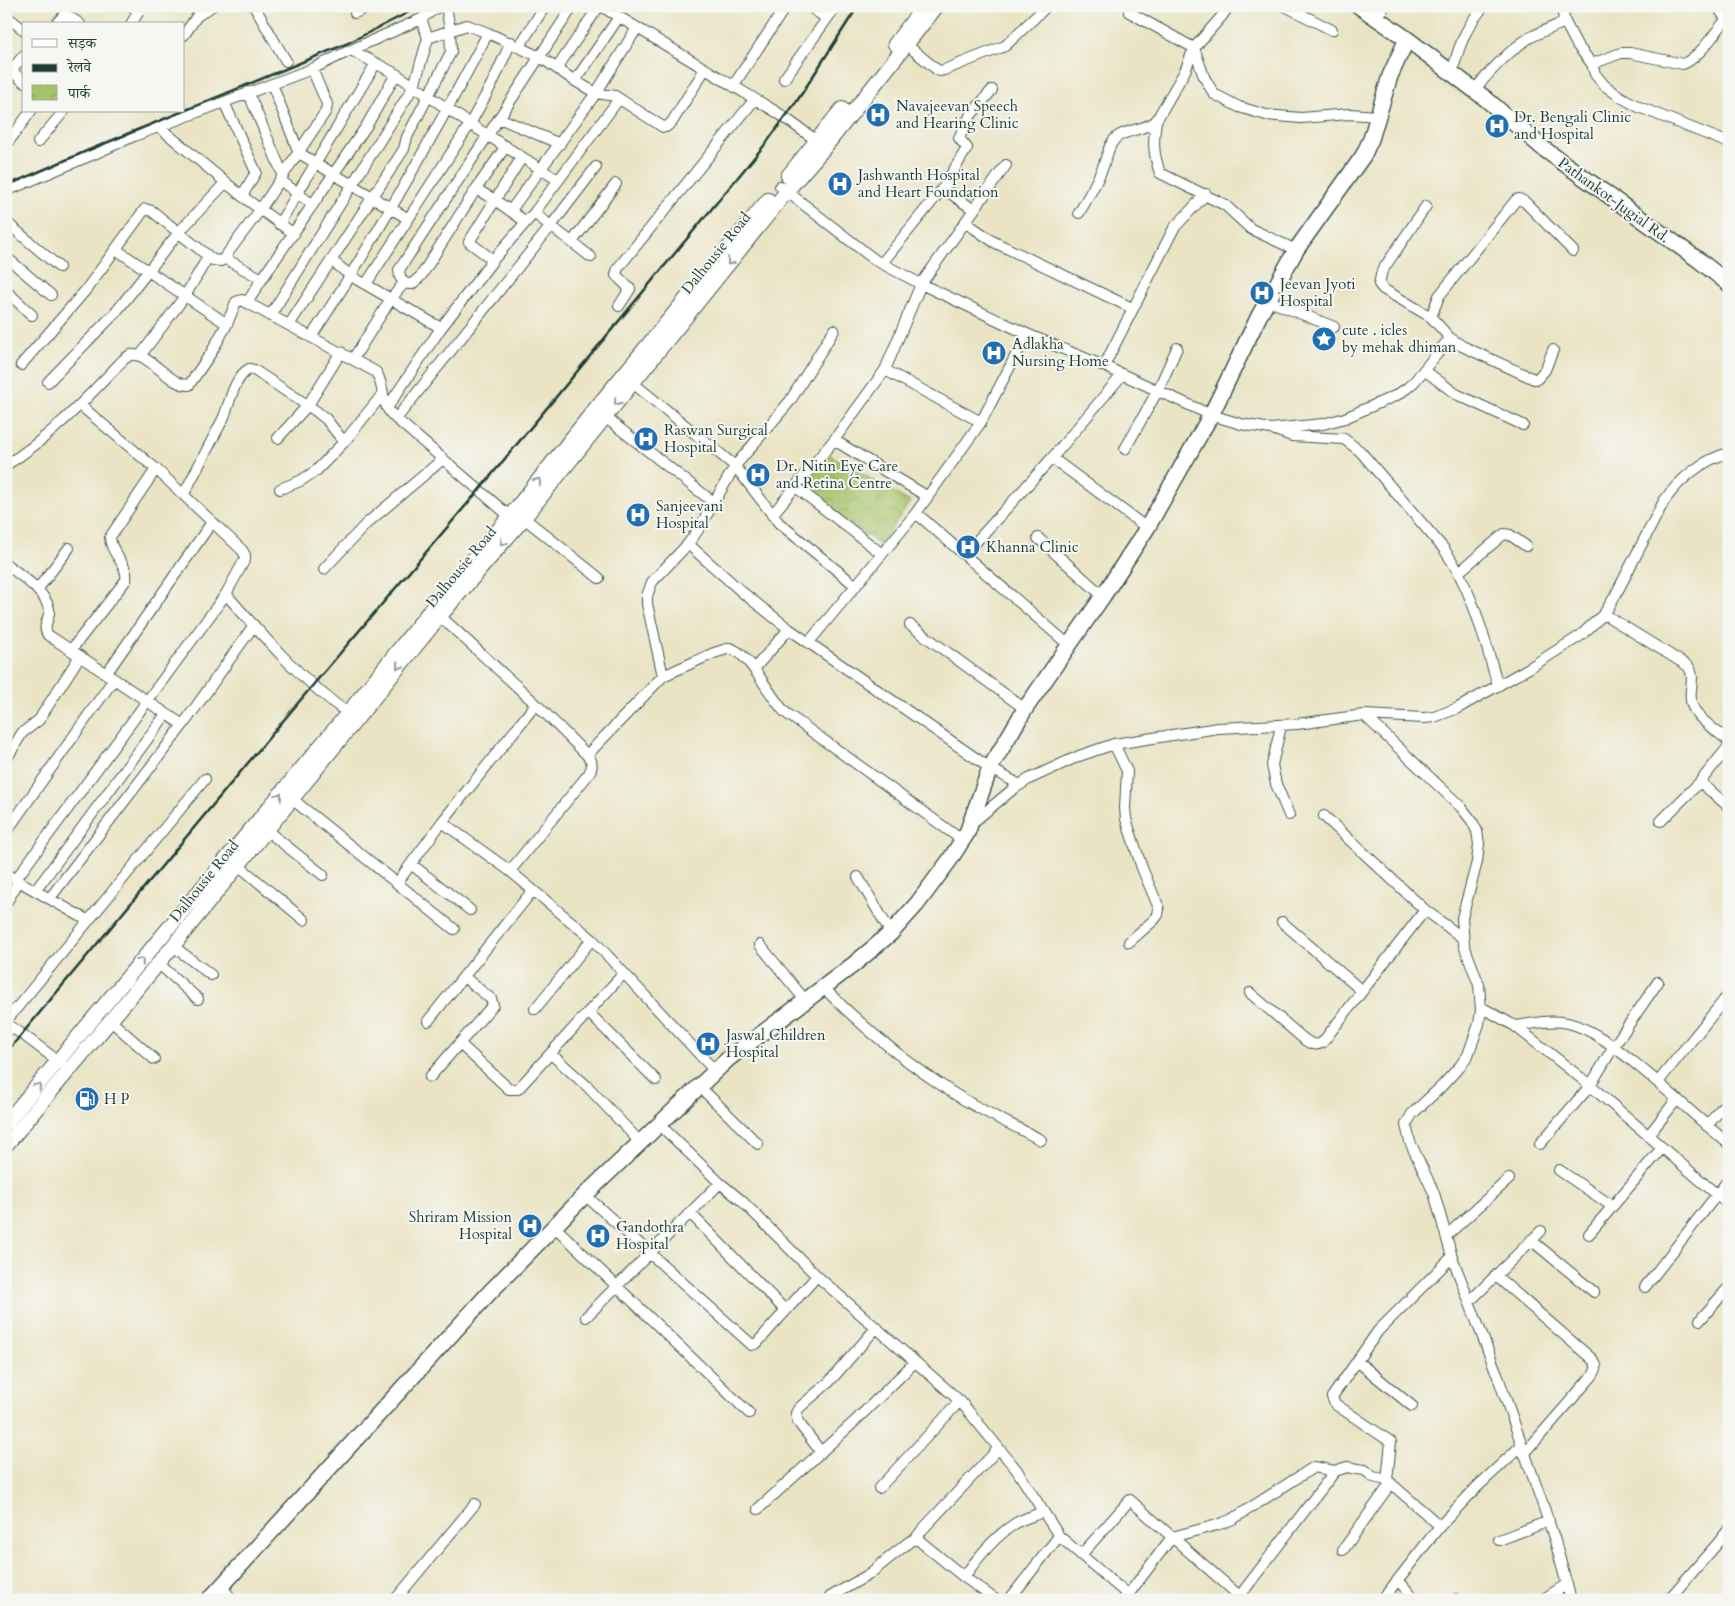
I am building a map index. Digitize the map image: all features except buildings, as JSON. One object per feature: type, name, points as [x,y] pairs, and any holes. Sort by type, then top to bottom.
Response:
[{"type":"main road","name":"Pathankot-Jugial Rd.","points":[[1359,6],[1380,12],[1407,39],[1474,90],[1544,149],[1729,284]]},
{"type":"main road","points":[[209,1600],[490,1292],[585,1195],[715,1071],[738,1051],[853,965],[891,933],[917,904],[971,824],[990,768],[1025,709],[1070,646],[1147,528],[1212,415],[1267,300],[1296,250],[1363,156],[1379,116],[1390,76],[1407,39]]},
{"type":"street","points":[[131,6],[138,12],[132,22]]},
{"type":"street","points":[[185,34],[197,16],[212,6]]},
{"type":"street","points":[[254,6],[286,61]]},
{"type":"street","points":[[355,13],[369,6]]},
{"type":"street","points":[[6,191],[134,136],[312,68],[421,19],[439,6]]},
{"type":"street","points":[[289,325],[404,149],[407,138],[451,52],[446,6]]},
{"type":"street","points":[[366,284],[470,124],[515,45],[544,6]]},
{"type":"street","points":[[506,146],[476,189],[421,276],[412,284],[404,283],[400,277],[399,270],[573,6]]},
{"type":"street","points":[[557,68],[600,6],[618,13],[637,28],[755,99],[821,144]]},
{"type":"street","points":[[733,86],[786,6]]},
{"type":"street","points":[[809,6],[827,19]]},
{"type":"street","points":[[784,79],[836,6]]},
{"type":"street","name":"Dalhousie Road","points":[[821,144],[924,6]]},
{"type":"street","name":"Dalhousie Road","points":[[6,1145],[64,1066],[261,826],[440,616],[517,517],[595,409],[628,379],[784,188],[937,6]]},
{"type":"street","points":[[906,44],[936,69],[944,70],[1005,46],[1047,6]]},
{"type":"street","points":[[1229,6],[1194,48],[1185,71],[1156,121],[1153,138],[1154,155],[1160,173],[1206,194],[1231,209],[1252,229],[1296,250]]},
{"type":"street","points":[[1285,6],[1332,30]]},
{"type":"street","points":[[1561,6],[1565,22],[1577,45],[1592,64],[1599,80],[1619,96],[1639,107],[1729,143]]},
{"type":"street","points":[[1592,64],[1621,53],[1630,53],[1683,64],[1703,47],[1727,18],[1718,6]]},
{"type":"street","points":[[1452,73],[1464,35],[1480,11]]},
{"type":"street","points":[[1129,12],[1194,48],[1204,77],[1214,94],[1239,107],[1266,115],[1300,118],[1349,114],[1379,116]]},
{"type":"street","points":[[575,81],[618,13]]},
{"type":"street","points":[[58,22],[65,14],[77,22]]},
{"type":"street","points":[[6,16],[22,28]]},
{"type":"street","points":[[270,316],[414,86],[428,38],[421,19]]},
{"type":"street","points":[[1474,90],[1501,60],[1518,46],[1530,38],[1565,22]]},
{"type":"street","points":[[428,38],[467,26],[488,33],[540,57],[596,93],[610,95],[619,99],[663,127],[672,122],[705,69]]},
{"type":"street","points":[[511,210],[542,170],[596,93],[637,28]]},
{"type":"street","points":[[311,337],[351,276],[424,153],[488,33]]},
{"type":"street","points":[[351,50],[396,74],[558,180]]},
{"type":"street","points":[[22,58],[9,74],[22,81]]},
{"type":"street","points":[[279,224],[376,63]]},
{"type":"street","points":[[21,365],[117,250],[145,209],[152,210],[208,257],[218,261],[224,258],[282,178],[327,108],[312,68]]},
{"type":"street","points":[[247,303],[367,126],[396,74]]},
{"type":"street","points":[[272,84],[298,153],[408,218]]},
{"type":"street","points":[[882,263],[943,188],[967,148],[959,138],[970,116],[992,90]]},
{"type":"street","points":[[248,92],[282,178],[313,205]]},
{"type":"street","points":[[387,408],[492,260],[534,212],[619,99]]},
{"type":"street","points":[[620,306],[630,289],[616,275],[618,268],[755,99]]},
{"type":"street","points":[[224,102],[256,169],[255,176],[242,196]]},
{"type":"street","points":[[6,145],[30,112]]},
{"type":"street","points":[[38,142],[63,112]]},
{"type":"street","points":[[499,118],[560,144]]},
{"type":"street","points":[[1079,214],[1102,171],[1109,146],[1114,140],[1125,133],[1156,121]]},
{"type":"street","points":[[159,127],[242,196],[294,234]]},
{"type":"street","points":[[492,260],[469,242],[522,157]]},
{"type":"street","points":[[772,515],[834,440],[885,370],[921,284],[1006,165]]},
{"type":"street","points":[[396,419],[596,167]]},
{"type":"street","points":[[48,382],[110,319],[179,232],[226,182]]},
{"type":"street","points":[[572,242],[616,184]]},
{"type":"street","points":[[784,188],[882,263],[921,284],[1027,334],[1104,366],[1212,415],[1292,436],[1344,439],[1353,445],[1444,549],[1459,572],[1477,612],[1498,686]]},
{"type":"street","points":[[943,188],[974,210]]},
{"type":"street","points":[[476,189],[511,210],[526,222]]},
{"type":"street","points":[[1104,366],[1174,228],[1206,194]]},
{"type":"street","points":[[1431,317],[1439,296],[1516,200],[1519,199],[1525,202],[1573,251]]},
{"type":"street","points":[[1426,206],[1382,271],[1379,284],[1431,317],[1450,338],[1462,346],[1534,379],[1537,380],[1542,375],[1553,350]]},
{"type":"street","points":[[534,212],[591,257]]},
{"type":"street","points":[[6,222],[60,267]]},
{"type":"street","points":[[965,222],[994,242],[1132,308]]},
{"type":"street","points":[[117,250],[227,324]]},
{"type":"street","points":[[6,257],[51,295]]},
{"type":"street","points":[[140,356],[185,296],[208,257]]},
{"type":"street","points":[[224,258],[262,279]]},
{"type":"street","points":[[332,260],[351,276],[442,328]]},
{"type":"street","points":[[353,359],[391,299],[404,283]]},
{"type":"street","points":[[6,291],[32,315]]},
{"type":"street","points":[[6,465],[27,450],[80,405],[130,355],[140,356],[180,384],[189,386],[211,353],[227,324],[236,302],[242,300],[374,370],[378,375],[387,408],[396,419],[443,459],[517,517],[599,578]]},
{"type":"street","points":[[1267,300],[1334,327]]},
{"type":"street","points":[[663,676],[647,604],[647,596],[652,582],[688,544],[735,466],[790,401],[834,330]]},
{"type":"street","points":[[809,642],[928,497],[981,422],[1027,334]]},
{"type":"street","points":[[1271,429],[1323,424],[1345,418],[1397,395],[1414,382],[1450,338]]},
{"type":"street","points":[[1125,449],[1158,390],[1178,348]]},
{"type":"street","points":[[278,438],[308,405],[341,352]]},
{"type":"street","points":[[184,494],[224,420],[229,397],[246,370],[254,370],[308,405],[326,419],[344,442]]},
{"type":"street","points":[[885,370],[981,422]]},
{"type":"street","points":[[1424,370],[1456,394],[1523,425]]},
{"type":"street","points":[[965,554],[1052,458],[1122,375]]},
{"type":"street","points":[[628,379],[735,466],[772,515],[786,529],[856,586]]},
{"type":"street","name":"Dalhousie Road","points":[[6,1123],[111,1021],[238,865],[261,826],[292,799],[432,608],[517,517],[605,418],[628,379]]},
{"type":"street","points":[[280,488],[308,477],[316,471],[344,442],[382,395]]},
{"type":"street","points":[[6,903],[18,880],[226,594],[244,564],[245,555],[242,550],[184,494],[80,405]]},
{"type":"street","points":[[605,418],[713,502]]},
{"type":"street","points":[[834,440],[928,497]]},
{"type":"street","points":[[971,824],[1029,779],[1079,756],[1114,744],[1218,728],[1281,726],[1364,715],[1434,717],[1458,708],[1580,636],[1604,614],[1670,492],[1708,461],[1729,453]]},
{"type":"street","points":[[1052,458],[1147,528]]},
{"type":"street","points":[[324,569],[371,520],[443,459]]},
{"type":"street","points":[[6,760],[22,733],[42,715],[76,653],[126,580],[127,574],[112,548],[110,537],[156,469]]},
{"type":"street","points":[[796,487],[882,554]]},
{"type":"street","points":[[916,513],[1070,646]]},
{"type":"street","points":[[6,832],[212,522]]},
{"type":"street","points":[[1459,572],[1504,534],[1510,534],[1526,546]]},
{"type":"street","points":[[1038,538],[1103,596]]},
{"type":"street","points":[[688,544],[742,592],[789,629],[990,768],[1020,786]]},
{"type":"street","points":[[37,590],[69,548]]},
{"type":"street","points":[[6,564],[42,595],[49,607],[45,625],[46,631],[54,639],[183,725]]},
{"type":"street","points":[[226,594],[254,626],[313,685],[353,716]]},
{"type":"street","points":[[1604,614],[1688,666],[1693,674],[1692,705],[1698,715],[1729,741]]},
{"type":"street","points":[[440,616],[536,704],[592,762],[590,771],[510,871]]},
{"type":"street","points":[[910,625],[1025,709]]},
{"type":"street","points":[[50,898],[183,725],[254,626]]},
{"type":"street","points":[[754,669],[789,629]]},
{"type":"street","points":[[587,755],[663,676],[727,648],[735,649],[754,669],[778,705],[786,713],[962,840]]},
{"type":"street","points":[[397,883],[442,822],[536,704]]},
{"type":"street","points":[[36,890],[166,714]]},
{"type":"street","points":[[1364,715],[1461,806],[1477,831],[1479,844],[1477,862],[1462,918],[1464,939],[1479,985],[1481,1007],[1479,1024],[1468,1055],[1441,1087],[1412,1114],[1406,1125],[1410,1142],[1434,1193],[1452,1257],[1497,1374],[1549,1521],[1571,1600]]},
{"type":"street","points":[[1281,726],[1272,765],[1276,784],[1289,815]]},
{"type":"street","points":[[1114,744],[1126,771],[1126,819],[1142,868],[1160,908],[1154,920],[1129,942]]},
{"type":"street","points":[[1661,820],[1700,782],[1729,746]]},
{"type":"street","points":[[64,1066],[6,1022],[87,920],[205,779]]},
{"type":"street","points":[[1700,782],[1729,807]]},
{"type":"street","points":[[292,799],[454,929]]},
{"type":"street","points":[[1324,816],[1425,910],[1464,939]]},
{"type":"street","points":[[442,822],[510,871],[592,939],[715,1071]]},
{"type":"street","points":[[261,826],[323,874]]},
{"type":"street","points":[[411,864],[470,910]]},
{"type":"street","points":[[238,865],[304,920]]},
{"type":"street","points":[[6,874],[87,920]]},
{"type":"street","points":[[858,876],[891,933]]},
{"type":"street","points":[[428,1021],[533,890]]},
{"type":"street","points":[[1250,993],[1305,1040],[1318,1045],[1326,1040],[1425,910]]},
{"type":"street","points":[[1282,922],[1362,991]]},
{"type":"street","points":[[535,1009],[592,939]]},
{"type":"street","points":[[760,945],[805,1000]]},
{"type":"street","points":[[173,946],[211,975]]},
{"type":"street","points":[[158,964],[198,999]]},
{"type":"street","points":[[460,1044],[512,1090],[521,1086],[624,972]]},
{"type":"street","points":[[430,1077],[494,1002],[464,977]]},
{"type":"street","points":[[1540,1144],[1590,1086],[1614,1046],[1658,982]]},
{"type":"street","points":[[823,987],[867,1029],[929,1076],[952,1092],[1041,1140]]},
{"type":"street","points":[[1658,1082],[1729,994]]},
{"type":"street","points":[[1481,1007],[1515,1026],[1590,1086],[1729,1205]]},
{"type":"street","points":[[588,1012],[656,1080]]},
{"type":"street","points":[[111,1021],[154,1059]]},
{"type":"street","points":[[1515,1026],[1566,1022],[1586,1030],[1614,1046],[1729,1144]]},
{"type":"street","points":[[551,1054],[588,1087],[640,1142]]},
{"type":"street","points":[[699,1086],[758,1144]]},
{"type":"street","points":[[1707,1126],[1729,1099]]},
{"type":"street","points":[[1648,1136],[1677,1100]]},
{"type":"street","points":[[659,1124],[720,1183],[742,1201],[817,1276],[914,1363],[960,1401],[1016,1469],[1059,1536],[1126,1597],[1172,1537],[1217,1525],[1233,1518],[1314,1467],[1335,1471],[1347,1467],[1357,1468],[1365,1470],[1373,1477],[1389,1481],[1440,1526]]},
{"type":"street","points":[[1589,1234],[1662,1148]]},
{"type":"street","points":[[1559,1170],[1612,1206]]},
{"type":"street","points":[[1446,1236],[1509,1178]]},
{"type":"street","points":[[1645,1287],[1729,1179]]},
{"type":"street","points":[[586,1317],[720,1183]]},
{"type":"street","points":[[585,1195],[752,1345],[757,1343],[817,1276]]},
{"type":"street","points":[[690,1213],[786,1311]]},
{"type":"street","points":[[554,1226],[749,1413]]},
{"type":"street","points":[[1469,1302],[1541,1231]]},
{"type":"street","points":[[1531,1240],[1594,1292]]},
{"type":"street","points":[[1343,1550],[1389,1481],[1391,1442],[1335,1404],[1332,1395],[1378,1331],[1452,1257]]},
{"type":"street","points":[[1382,1600],[1440,1526],[1477,1487],[1523,1450],[1597,1369],[1592,1359],[1496,1276]]},
{"type":"street","points":[[1700,1320],[1729,1287]]},
{"type":"street","points":[[821,1452],[798,1422],[797,1410],[829,1382],[876,1327]]},
{"type":"street","points":[[1357,1361],[1412,1406]]},
{"type":"street","points":[[758,1509],[914,1363]]},
{"type":"street","points":[[879,1488],[960,1401]]},
{"type":"street","points":[[830,1598],[868,1575],[916,1538],[999,1448]]},
{"type":"street","points":[[1081,1555],[1130,1500],[1238,1597],[1335,1471]]},
{"type":"street","points":[[395,1600],[475,1504]]},
{"type":"street","points":[[964,1577],[979,1556],[1002,1533],[1017,1522],[1042,1512]]},
{"type":"street","points":[[1500,1540],[1549,1521]]},
{"type":"street","points":[[1668,1600],[1729,1529]]},
{"type":"street","points":[[1009,1600],[1059,1536]]},
{"type":"street","points":[[916,1538],[964,1577],[982,1596],[996,1600]]},
{"type":"street","points":[[1398,1580],[1415,1600]]},
{"type":"street","points":[[1542,1600],[1566,1584]]},
{"type":"street","points":[[221,1587],[233,1600]]},
{"type":"green space","points":[[829,454],[910,502],[880,545],[803,489]]},
{"type":"railway","points":[[185,110],[346,44],[421,6]]},
{"type":"railway","points":[[6,1053],[313,685],[479,490],[767,142],[799,98],[858,6]]},
{"type":"railway","points":[[6,186],[181,112]]},
{"type":"place","name":"Navajeevan Speech and Hearing Clinic","points":[[878,115]]},
{"type":"place","name":"Dr. Bengali Clinic and Hospital","points":[[1497,126]]},
{"type":"place","name":"Jashwanth Hospital and Heart Foundation","points":[[840,184]]},
{"type":"place","name":"Jeevan Jyoti Hospital","points":[[1262,293]]},
{"type":"place","name":"cute . icles by mehak dhiman","points":[[1324,339]]},
{"type":"place","name":"Adlakha Nursing Home","points":[[994,353]]},
{"type":"place","name":"Raswan Surgical Hospital","points":[[646,439]]},
{"type":"place","name":"Dr. Nitin Eye Care and Retina Centre","points":[[758,475]]},
{"type":"place","name":"Sanjeevani Hospital","points":[[638,515]]},
{"type":"place","name":"Khanna Clinic","points":[[968,547]]},
{"type":"place","name":"Jaswal Children Hospital","points":[[708,1044]]},
{"type":"place","name":"H P","points":[[87,1099]]},
{"type":"place","name":"Shriram Mission Hospital","points":[[530,1226]]},
{"type":"place","name":"Gandothra Hospital","points":[[598,1236]]}]
